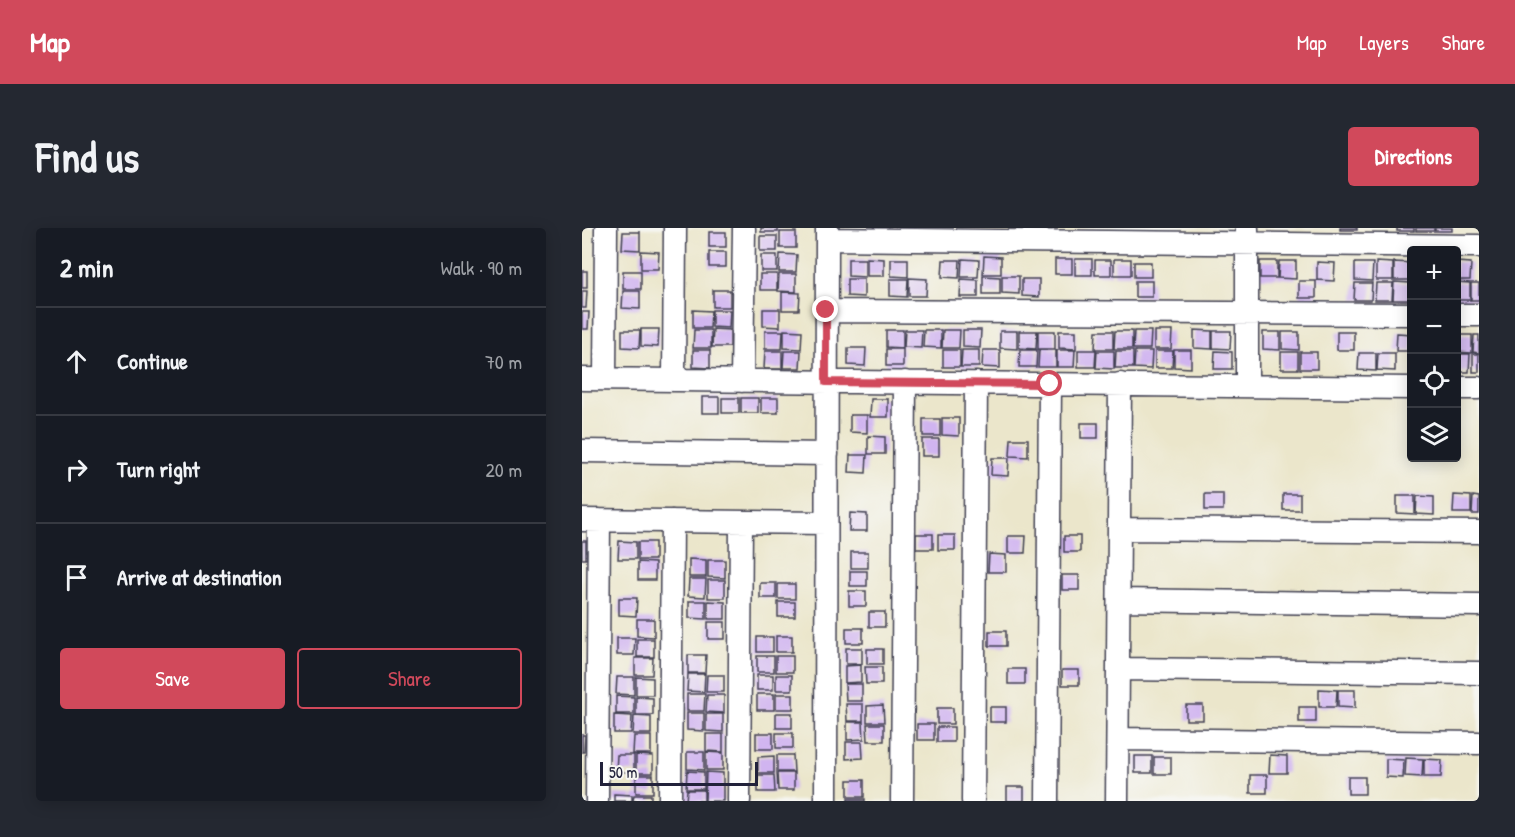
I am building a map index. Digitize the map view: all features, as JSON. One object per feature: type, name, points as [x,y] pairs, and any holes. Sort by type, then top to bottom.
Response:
[{"type":"street","points":[[605,379],[606,228]]},
{"type":"street","points":[[674,380],[675,228]]},
{"type":"street","points":[[742,381],[744,228]]},
{"type":"street","points":[[826,801],[827,234],[1247,235],[1479,246]]},
{"type":"street","points":[[1246,386],[1247,235]]},
{"type":"street","points":[[826,310],[1407,314]]},
{"type":"street","points":[[1461,315],[1479,315]]},
{"type":"street","points":[[582,379],[1407,388]]},
{"type":"street","points":[[902,801],[905,382]]},
{"type":"street","points":[[973,801],[976,383]]},
{"type":"street","points":[[1047,801],[1050,384]]},
{"type":"street","points":[[1117,801],[1120,384]]},
{"type":"street","points":[[1461,388],[1479,388]]},
{"type":"street","points":[[582,451],[826,454]]},
{"type":"street","points":[[597,801],[591,520],[826,523]]},
{"type":"street","points":[[670,801],[672,521]]},
{"type":"street","points":[[739,801],[741,522]]},
{"type":"street","points":[[1119,529],[1479,532]]},
{"type":"street","points":[[1119,600],[1479,605]]},
{"type":"street","points":[[1118,669],[1479,673]]},
{"type":"street","points":[[1118,739],[1479,743]]},
{"type":"building","points":[[761,228],[778,228],[778,232],[761,232]]},
{"type":"building","points":[[1340,228],[1357,228],[1357,230],[1340,230]]},
{"type":"building","points":[[1397,228],[1414,228],[1414,231],[1397,231]]},
{"type":"building","points":[[1416,228],[1434,228],[1434,231],[1416,231]]},
{"type":"building","points":[[1435,228],[1452,228],[1452,231],[1435,231]]},
{"type":"building","points":[[623,232],[640,232],[640,250],[622,249]]},
{"type":"building","points":[[709,232],[726,232],[726,247],[709,247]]},
{"type":"building","points":[[780,232],[796,232],[796,248],[780,248]]},
{"type":"building","points":[[760,236],[777,236],[777,251],[760,251]]},
{"type":"building","points":[[641,251],[659,252],[658,269],[641,269]]},
{"type":"building","points":[[709,252],[726,252],[726,267],[709,267]]},
{"type":"building","points":[[780,254],[797,255],[796,272],[779,272]]},
{"type":"building","points":[[761,255],[777,255],[777,271],[761,271]]},
{"type":"building","points":[[984,256],[1001,257],[1001,274],[983,274]]},
{"type":"building","points":[[867,258],[884,259],[884,276],[867,276]]},
{"type":"building","points":[[848,259],[865,259],[865,277],[848,276]]},
{"type":"building","points":[[891,259],[908,259],[908,277],[891,276]]},
{"type":"building","points":[[962,259],[979,260],[978,277],[961,277]]},
{"type":"building","points":[[1055,259],[1072,259],[1072,274],[1055,274]]},
{"type":"building","points":[[1075,259],[1092,259],[1092,275],[1075,275]]},
{"type":"building","points":[[1114,259],[1131,259],[1131,275],[1114,275]]},
{"type":"building","points":[[943,260],[960,260],[959,278],[942,277]]},
{"type":"building","points":[[1095,260],[1111,260],[1111,275],[1095,275]]},
{"type":"building","points":[[1260,261],[1277,261],[1277,278],[1260,278]]},
{"type":"building","points":[[1279,261],[1296,261],[1296,279],[1278,278]]},
{"type":"building","points":[[1134,262],[1151,262],[1151,277],[1134,277]]},
{"type":"building","points":[[1317,262],[1335,263],[1334,281],[1317,280]]},
{"type":"building","points":[[1376,262],[1393,263],[1393,280],[1376,280]]},
{"type":"building","points":[[1394,262],[1407,263],[1407,280],[1394,280]]},
{"type":"building","points":[[1461,262],[1471,263],[1470,280],[1461,280]]},
{"type":"building","points":[[1355,263],[1373,263],[1372,281],[1355,280]]},
{"type":"building","points":[[582,271],[587,271],[587,288],[582,288]]},
{"type":"building","points":[[623,271],[641,271],[641,289],[623,289]]},
{"type":"building","points":[[760,274],[777,274],[777,290],[760,290]]},
{"type":"building","points":[[779,274],[796,274],[796,292],[778,291]]},
{"type":"building","points":[[983,276],[1000,277],[1000,294],[983,294]]},
{"type":"building","points":[[1002,276],[1019,276],[1019,294],[1002,293]]},
{"type":"building","points":[[909,278],[927,279],[926,296],[909,296]]},
{"type":"building","points":[[847,279],[864,279],[864,297],[847,296]]},
{"type":"building","points":[[890,279],[908,279],[907,297],[890,296]]},
{"type":"building","points":[[961,279],[978,280],[978,297],[960,297]]},
{"type":"building","points":[[1022,279],[1039,279],[1039,297],[1022,296]]},
{"type":"building","points":[[1135,281],[1152,281],[1152,297],[1135,297]]},
{"type":"building","points":[[1299,281],[1316,281],[1316,298],[1299,298]]},
{"type":"building","points":[[1394,282],[1407,283],[1407,300],[1393,300]]},
{"type":"building","points":[[1461,282],[1470,283],[1470,300],[1461,300]]},
{"type":"building","points":[[1355,283],[1372,283],[1371,300],[1354,300]]},
{"type":"building","points":[[1376,283],[1393,283],[1392,300],[1375,300]]},
{"type":"building","points":[[1471,283],[1479,283],[1479,300],[1471,300]]},
{"type":"building","points":[[713,290],[730,290],[730,307],[713,307]]},
{"type":"building","points":[[582,291],[587,291],[586,308],[582,308]]},
{"type":"building","points":[[623,291],[640,291],[640,309],[622,308]]},
{"type":"building","points":[[782,292],[800,293],[799,310],[782,310]]},
{"type":"building","points":[[763,309],[780,309],[780,327],[763,326]]},
{"type":"building","points":[[693,310],[711,311],[710,328],[693,328]]},
{"type":"building","points":[[712,310],[730,310],[729,328],[712,327]]},
{"type":"building","points":[[582,312],[589,312],[588,329],[582,329]]},
{"type":"building","points":[[641,329],[659,329],[658,347],[641,346]]},
{"type":"building","points":[[713,329],[730,330],[730,347],[712,347]]},
{"type":"building","points":[[622,330],[640,330],[639,348],[622,347]]},
{"type":"building","points":[[694,330],[711,330],[711,348],[693,348]]},
{"type":"building","points":[[784,330],[802,331],[801,349],[784,348]]},
{"type":"building","points":[[886,330],[903,330],[903,348],[886,347]]},
{"type":"building","points":[[905,330],[922,330],[921,348],[904,347]]},
{"type":"building","points":[[924,330],[941,330],[941,348],[923,347]]},
{"type":"building","points":[[943,330],[960,330],[959,348],[942,348]]},
{"type":"building","points":[[963,330],[981,330],[980,348],[963,347]]},
{"type":"building","points":[[1194,330],[1212,331],[1212,349],[1194,348]]},
{"type":"building","points":[[765,331],[783,331],[782,349],[765,349]]},
{"type":"building","points":[[1000,331],[1017,331],[1017,349],[1000,348]]},
{"type":"building","points":[[1019,331],[1037,331],[1036,349],[1019,348]]},
{"type":"building","points":[[1038,331],[1055,331],[1055,349],[1038,349]]},
{"type":"building","points":[[1059,331],[1076,331],[1076,349],[1059,348]]},
{"type":"building","points":[[1096,331],[1113,331],[1113,349],[1095,349]]},
{"type":"building","points":[[1115,331],[1132,331],[1132,349],[1114,349]]},
{"type":"building","points":[[1134,331],[1151,331],[1150,349],[1133,349]]},
{"type":"building","points":[[1154,331],[1172,331],[1171,349],[1154,349]]},
{"type":"building","points":[[1213,331],[1231,331],[1230,349],[1213,348]]},
{"type":"building","points":[[1263,332],[1280,332],[1280,350],[1263,349]]},
{"type":"building","points":[[1282,332],[1299,332],[1299,350],[1282,349]]},
{"type":"building","points":[[1337,332],[1354,332],[1354,350],[1337,350]]},
{"type":"building","points":[[1397,333],[1407,334],[1407,351],[1396,351]]},
{"type":"building","points":[[1461,335],[1472,335],[1472,353],[1461,352]]},
{"type":"building","points":[[1474,335],[1479,335],[1479,353],[1473,352]]},
{"type":"building","points":[[848,348],[866,348],[865,366],[848,365]]},
{"type":"building","points":[[886,349],[903,349],[903,366],[886,366]]},
{"type":"building","points":[[693,350],[710,350],[710,368],[693,367]]},
{"type":"building","points":[[943,350],[960,350],[960,367],[943,367]]},
{"type":"building","points":[[962,350],[979,350],[979,367],[961,367]]},
{"type":"building","points":[[983,350],[1000,350],[1000,368],[982,367]]},
{"type":"building","points":[[1020,350],[1037,350],[1036,367],[1019,367]]},
{"type":"building","points":[[1039,350],[1056,350],[1056,367],[1038,367]]},
{"type":"building","points":[[1057,350],[1075,350],[1074,367],[1057,367]]},
{"type":"building","points":[[1078,350],[1096,350],[1095,367],[1078,367]]},
{"type":"building","points":[[1174,350],[1191,350],[1191,368],[1174,367]]},
{"type":"building","points":[[765,351],[782,351],[782,369],[764,369]]},
{"type":"building","points":[[784,351],[801,351],[800,368],[783,368]]},
{"type":"building","points":[[1097,351],[1114,351],[1114,369],[1096,368]]},
{"type":"building","points":[[1116,351],[1133,351],[1133,368],[1115,368]]},
{"type":"building","points":[[1135,351],[1152,351],[1151,369],[1134,368]]},
{"type":"building","points":[[1155,351],[1173,351],[1172,368],[1155,368]]},
{"type":"building","points":[[1215,351],[1232,352],[1232,369],[1214,369]]},
{"type":"building","points":[[1281,352],[1298,352],[1298,369],[1281,369]]},
{"type":"building","points":[[1300,352],[1317,352],[1317,369],[1300,369]]},
{"type":"building","points":[[1359,353],[1376,353],[1376,371],[1358,370]]},
{"type":"building","points":[[1378,353],[1395,353],[1395,371],[1377,370]]},
{"type":"building","points":[[1461,354],[1470,354],[1469,372],[1461,372]]},
{"type":"building","points":[[1473,354],[1479,354],[1479,372],[1473,372]]},
{"type":"building","points":[[702,397],[719,397],[719,413],[702,413]]},
{"type":"building","points":[[722,398],[739,398],[739,413],[722,413]]},
{"type":"building","points":[[741,398],[758,398],[758,413],[741,413]]},
{"type":"building","points":[[761,398],[778,398],[778,413],[761,413]]},
{"type":"building","points":[[871,399],[888,399],[888,417],[870,417]]},
{"type":"building","points":[[850,415],[867,415],[867,433],[850,432]]},
{"type":"building","points":[[942,418],[959,418],[959,436],[942,435]]},
{"type":"building","points":[[923,419],[940,419],[940,436],[923,436]]},
{"type":"building","points":[[1081,423],[1098,423],[1098,438],[1081,438]]},
{"type":"building","points":[[868,436],[885,437],[885,454],[868,454]]},
{"type":"building","points":[[922,439],[939,439],[939,456],[922,456]]},
{"type":"building","points":[[1011,439],[1028,439],[1028,457],[1010,456]]},
{"type":"building","points":[[850,455],[867,455],[866,473],[849,472]]},
{"type":"building","points":[[992,458],[1009,458],[1008,476],[991,475]]},
{"type":"building","points":[[1205,494],[1223,494],[1223,510],[1205,510]]},
{"type":"building","points":[[1283,494],[1300,494],[1300,510],[1283,510]]},
{"type":"building","points":[[1454,495],[1471,496],[1471,513],[1453,513]]},
{"type":"building","points":[[1397,496],[1415,496],[1415,514],[1397,513]]},
{"type":"building","points":[[1417,496],[1434,497],[1434,515],[1416,514]]},
{"type":"building","points":[[1473,496],[1479,497],[1479,514],[1472,514]]},
{"type":"building","points":[[850,513],[867,514],[867,531],[849,531]]},
{"type":"building","points":[[916,534],[933,534],[933,549],[916,549]]},
{"type":"building","points":[[938,535],[955,535],[955,550],[938,550]]},
{"type":"building","points":[[1008,536],[1026,536],[1025,553],[1008,553]]},
{"type":"building","points":[[1064,536],[1080,536],[1080,552],[1064,552]]},
{"type":"building","points":[[582,541],[586,541],[586,559],[582,559]]},
{"type":"building","points":[[619,541],[636,542],[636,559],[618,559]]},
{"type":"building","points":[[638,542],[655,542],[655,560],[638,560]]},
{"type":"building","points":[[851,552],[868,552],[868,568],[851,568]]},
{"type":"building","points":[[989,554],[1006,555],[1006,572],[988,572]]},
{"type":"building","points":[[689,559],[706,560],[706,577],[689,577]]},
{"type":"building","points":[[708,560],[725,560],[725,578],[708,577]]},
{"type":"building","points":[[638,562],[655,563],[655,580],[638,580]]},
{"type":"building","points":[[850,571],[867,571],[867,586],[850,586]]},
{"type":"building","points":[[1062,575],[1079,575],[1079,590],[1062,590]]},
{"type":"building","points":[[689,579],[706,579],[705,597],[688,596]]},
{"type":"building","points":[[708,580],[725,580],[725,598],[708,598]]},
{"type":"building","points":[[760,583],[776,583],[776,598],[760,598]]},
{"type":"building","points":[[778,584],[795,584],[795,599],[778,599]]},
{"type":"building","points":[[849,591],[866,591],[866,606],[849,606]]},
{"type":"building","points":[[619,598],[637,598],[636,616],[619,615]]},
{"type":"building","points":[[689,601],[706,601],[706,619],[689,618]]},
{"type":"building","points":[[708,601],[725,602],[725,619],[708,619]]},
{"type":"building","points":[[778,602],[795,602],[795,617],[778,617]]},
{"type":"building","points":[[869,612],[885,612],[885,627],[869,627]]},
{"type":"building","points":[[637,619],[654,619],[654,637],[637,636]]},
{"type":"building","points":[[708,622],[725,622],[725,639],[708,639]]},
{"type":"building","points":[[846,628],[863,628],[863,643],[846,643]]},
{"type":"building","points":[[989,631],[1006,631],[1006,646],[989,646]]},
{"type":"building","points":[[776,636],[792,636],[792,652],[776,652]]},
{"type":"building","points":[[757,637],[773,637],[773,652],[757,652]]},
{"type":"building","points":[[617,638],[635,638],[634,655],[617,655]]},
{"type":"building","points":[[637,639],[654,639],[654,657],[637,657]]},
{"type":"building","points":[[846,648],[862,648],[862,664],[846,664]]},
{"type":"building","points":[[867,649],[883,649],[883,664],[867,664]]},
{"type":"building","points":[[688,655],[706,655],[705,673],[688,673]]},
{"type":"building","points":[[757,656],[774,656],[774,672],[757,672]]},
{"type":"building","points":[[776,656],[793,656],[793,672],[776,672]]},
{"type":"building","points":[[635,658],[653,658],[652,675],[635,675]]},
{"type":"building","points":[[861,665],[861,682],[845,683],[845,666]]},
{"type":"building","points":[[865,667],[882,667],[882,684],[866,684]]},
{"type":"building","points":[[1008,669],[1025,669],[1025,684],[1008,684]]},
{"type":"building","points":[[1062,670],[1079,670],[1079,685],[1062,685]]},
{"type":"building","points":[[688,674],[705,674],[704,692],[687,691]]},
{"type":"building","points":[[707,675],[724,675],[724,692],[706,692]]},
{"type":"building","points":[[757,675],[773,675],[773,690],[757,690]]},
{"type":"building","points":[[776,675],[792,675],[792,690],[776,690]]},
{"type":"building","points":[[617,677],[634,677],[634,695],[616,694]]},
{"type":"building","points":[[636,677],[653,678],[653,695],[636,695]]},
{"type":"building","points":[[845,684],[862,684],[862,701],[846,701]]},
{"type":"building","points":[[1319,689],[1337,690],[1336,707],[1319,707]]},
{"type":"building","points":[[1338,690],[1355,690],[1355,708],[1338,707]]},
{"type":"building","points":[[687,694],[705,694],[704,711],[687,711]]},
{"type":"building","points":[[757,694],[774,694],[774,710],[757,710]]},
{"type":"building","points":[[776,694],[793,694],[793,709],[776,709]]},
{"type":"building","points":[[707,695],[724,695],[724,713],[706,712]]},
{"type":"building","points":[[616,696],[634,697],[634,714],[616,714]]},
{"type":"building","points":[[636,697],[653,698],[653,715],[636,715]]},
{"type":"building","points":[[846,704],[863,704],[863,721],[847,721]]},
{"type":"building","points":[[883,705],[884,722],[867,722],[867,706]]},
{"type":"building","points":[[1186,705],[1203,705],[1203,720],[1186,720]]},
{"type":"building","points":[[990,707],[1006,707],[1006,722],[990,722]]},
{"type":"building","points":[[1299,707],[1316,707],[1316,722],[1299,722]]},
{"type":"building","points":[[937,708],[953,708],[953,724],[937,724]]},
{"type":"building","points":[[687,713],[704,713],[704,731],[687,730]]},
{"type":"building","points":[[776,713],[792,713],[792,728],[776,728]]},
{"type":"building","points":[[706,714],[723,714],[723,732],[706,731]]},
{"type":"building","points":[[614,715],[632,716],[631,733],[614,733]]},
{"type":"building","points":[[634,716],[651,717],[651,734],[633,734]]},
{"type":"building","points":[[847,722],[863,722],[864,739],[847,740]]},
{"type":"building","points":[[867,724],[884,724],[884,741],[868,741]]},
{"type":"building","points":[[917,724],[934,724],[934,740],[917,740]]},
{"type":"building","points":[[937,727],[954,727],[954,742],[937,742]]},
{"type":"building","points":[[756,733],[773,733],[773,749],[756,749]]},
{"type":"building","points":[[776,733],[793,733],[793,748],[776,748]]},
{"type":"building","points":[[706,734],[723,734],[723,752],[706,751]]},
{"type":"building","points":[[582,735],[585,735],[584,752],[582,752]]},
{"type":"building","points":[[634,736],[651,736],[651,754],[633,754]]},
{"type":"building","points":[[846,742],[862,742],[863,758],[846,759]]},
{"type":"building","points":[[687,752],[704,752],[704,770],[687,769]]},
{"type":"building","points":[[706,752],[723,753],[723,770],[706,770]]},
{"type":"building","points":[[617,755],[634,755],[634,772],[616,772]]},
{"type":"building","points":[[636,755],[653,756],[653,773],[636,773]]},
{"type":"building","points":[[777,755],[793,755],[794,772],[777,772]]},
{"type":"building","points":[[1270,755],[1287,756],[1287,773],[1269,773]]},
{"type":"building","points":[[774,756],[774,773],[758,773],[758,757]]},
{"type":"building","points":[[1135,756],[1152,756],[1152,773],[1135,773]]},
{"type":"building","points":[[1154,757],[1171,757],[1171,774],[1154,774]]},
{"type":"building","points":[[1406,758],[1423,759],[1422,777],[1405,776]]},
{"type":"building","points":[[1386,759],[1404,760],[1403,778],[1386,777]]},
{"type":"building","points":[[1424,759],[1442,760],[1441,777],[1424,777]]},
{"type":"building","points":[[687,771],[704,772],[704,789],[686,789]]},
{"type":"building","points":[[706,772],[723,773],[723,801],[705,801]]},
{"type":"building","points":[[777,773],[794,773],[794,790],[778,790]]},
{"type":"building","points":[[636,775],[653,775],[653,793],[636,793]]},
{"type":"building","points":[[758,775],[774,775],[775,792],[758,792]]},
{"type":"building","points":[[1250,775],[1267,775],[1267,793],[1250,793]]},
{"type":"building","points":[[1348,777],[1365,777],[1365,794],[1348,794]]},
{"type":"building","points":[[848,780],[864,780],[864,797],[848,797]]},
{"type":"building","points":[[1007,787],[1024,787],[1024,801],[1007,801]]},
{"type":"building","points":[[687,790],[704,790],[704,801],[686,801]]},
{"type":"building","points":[[614,794],[632,795],[632,801],[614,801]]},
{"type":"building","points":[[634,795],[651,795],[651,801],[633,801]]},
{"type":"building","points":[[848,799],[865,799],[865,801],[848,801]]},
{"type":"route","points":[[826,310],[826,382],[1050,384]]}]
